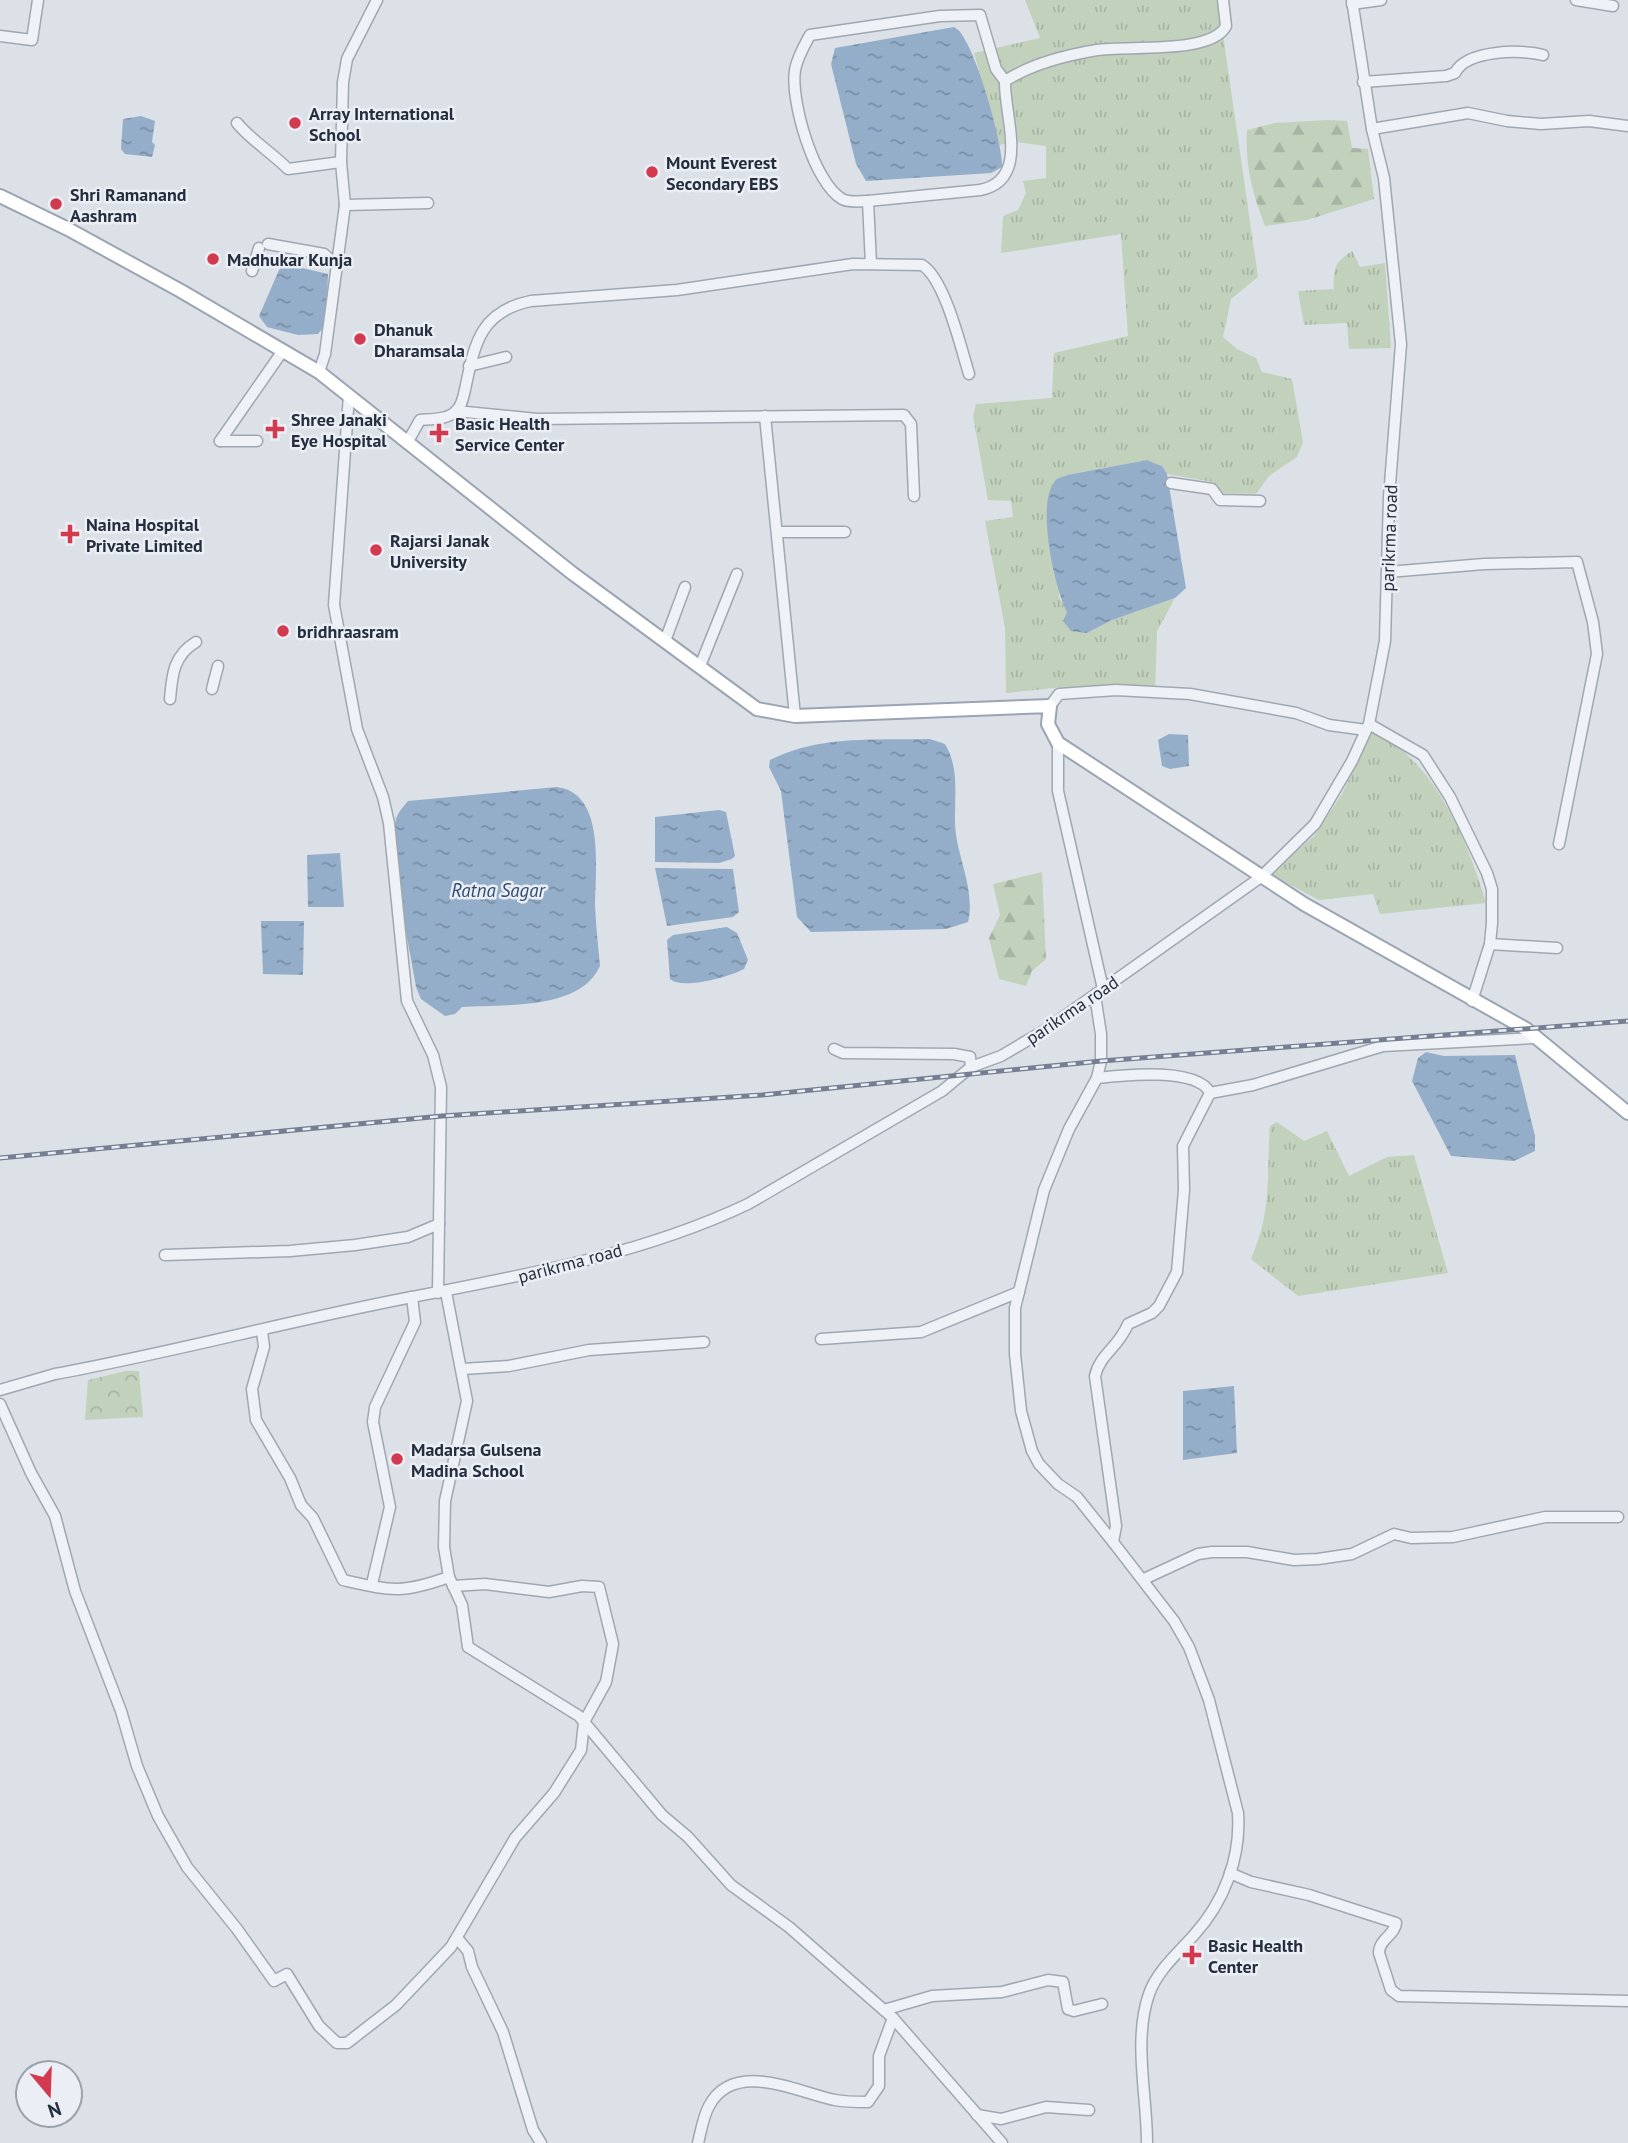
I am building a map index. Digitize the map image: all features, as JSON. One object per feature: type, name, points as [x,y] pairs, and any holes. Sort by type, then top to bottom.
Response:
[{"type":"main road","points":[[0,196],[181,290],[319,372],[572,573],[757,709],[795,716],[1050,706],[1048,724],[1058,743],[1261,877],[1526,1029],[1628,1113]]},
{"type":"street","points":[[0,36],[32,40],[38,0]]},
{"type":"street","points":[[319,372],[325,354],[345,205],[341,162],[346,59],[377,0]]},
{"type":"street","points":[[1005,81],[1026,68],[1098,50],[1174,47],[1216,37],[1226,26],[1223,0]]},
{"type":"street","points":[[1352,2],[1381,0]]},
{"type":"street","points":[[1576,0],[1613,6]]},
{"type":"street","name":"parikrma road","points":[[0,1390],[55,1374],[578,1262],[716,1220],[942,1091],[971,1067],[1001,1056],[1099,992],[1261,877],[1315,824],[1352,761],[1367,727],[1385,641],[1389,497],[1401,344],[1384,178],[1363,82],[1352,2]]},
{"type":"street","points":[[981,15],[996,69],[1005,81],[1010,168],[997,185],[980,190],[868,201],[848,201],[835,194],[809,147],[796,97],[795,72],[810,36],[940,16],[981,15]]},
{"type":"street","points":[[1363,82],[1446,76],[1455,73],[1458,66],[1469,60],[1494,53],[1516,51],[1543,55]]},
{"type":"street","points":[[1372,129],[1468,113],[1541,124],[1589,121],[1628,126]]},
{"type":"street","points":[[237,123],[251,140],[273,153],[288,169],[341,162]]},
{"type":"street","points":[[868,201],[871,264]]},
{"type":"street","points":[[345,205],[428,203]]},
{"type":"street","points":[[252,271],[263,246],[324,254],[337,266]]},
{"type":"street","points":[[407,443],[420,420],[443,418],[456,411],[464,396],[476,342],[500,311],[520,303],[664,291],[807,270],[871,264],[912,264],[927,267],[951,318],[969,374]]},
{"type":"street","points":[[257,441],[220,440],[282,352]]},
{"type":"street","points":[[470,366],[506,357]]},
{"type":"street","points":[[349,395],[334,605],[357,729],[383,797],[389,823],[407,1001],[433,1055],[441,1087],[439,1224],[442,1292],[463,1368],[467,1401],[445,1501],[444,1547],[451,1581],[462,1605],[468,1647],[584,1721],[662,1815],[688,1838],[731,1885],[789,1927],[893,2018],[1002,2143]]},
{"type":"street","points":[[456,411],[537,419],[898,414],[908,417],[914,496]]},
{"type":"street","points":[[765,416],[795,716]]},
{"type":"street","points":[[1171,483],[1212,489],[1220,500],[1261,501]]},
{"type":"street","points":[[777,532],[845,532]]},
{"type":"street","points":[[1388,572],[1484,564],[1577,562],[1593,622],[1597,653],[1559,844]]},
{"type":"street","points":[[700,666],[737,574]]},
{"type":"street","points":[[665,640],[685,587]]},
{"type":"street","points":[[170,699],[177,659],[183,650],[196,642]]},
{"type":"street","points":[[212,689],[218,666]]},
{"type":"street","points":[[1050,706],[1059,694],[1190,694],[1296,713],[1329,725],[1367,727],[1423,755],[1450,797],[1492,889],[1490,944],[1472,1000]]},
{"type":"street","points":[[1058,743],[1058,790],[1099,992],[1101,1061],[1097,1077],[1069,1129],[1044,1190],[1015,1308],[1015,1354],[1021,1411],[1032,1451],[1047,1474],[1077,1497],[1144,1579],[1189,1647],[1209,1700],[1238,1813],[1238,1844],[1230,1873],[1214,1908],[1158,1977],[1145,2007],[1142,2032],[1147,2143]]},
{"type":"street","points":[[1490,944],[1557,948]]},
{"type":"street","points":[[1210,1093],[1264,1082],[1383,1046],[1534,1038]]},
{"type":"street","points":[[834,1049],[843,1053],[954,1054],[970,1057],[971,1067]]},
{"type":"street","points":[[1097,1077],[1173,1076],[1206,1085],[1210,1093]]},
{"type":"street","points":[[1113,1542],[1116,1526],[1095,1376],[1103,1357],[1121,1341],[1128,1324],[1152,1313],[1172,1286],[1180,1262],[1184,1146],[1210,1093]]},
{"type":"street","points":[[165,1255],[290,1251],[355,1245],[408,1237],[439,1224]]},
{"type":"street","points":[[821,1339],[921,1332],[1019,1292]]},
{"type":"street","points":[[372,1584],[390,1507],[373,1422],[375,1407],[415,1322],[412,1297]]},
{"type":"street","points":[[0,1404],[31,1474],[55,1516],[75,1591],[121,1711],[137,1766],[158,1816],[187,1867],[237,1928],[274,1981],[287,1974],[319,2026],[332,2040],[347,2043],[396,2005],[457,1938],[514,1838],[554,1794],[581,1751],[584,1721],[606,1682],[613,1644],[599,1587],[582,1586],[549,1592],[451,1581],[393,1592],[372,1584],[343,1580],[313,1518],[301,1505],[290,1478],[256,1420],[252,1389],[264,1348],[262,1331]]},
{"type":"street","points":[[463,1368],[509,1366],[589,1350],[704,1342]]},
{"type":"street","points":[[1144,1579],[1198,1554],[1212,1552],[1247,1552],[1294,1560],[1318,1559],[1352,1555],[1394,1534],[1411,1538],[1452,1537],[1545,1517],[1618,1517]]},
{"type":"street","points":[[1230,1873],[1396,1923],[1395,1929],[1379,1947],[1379,1953],[1391,1990],[1399,1996],[1628,2001]]},
{"type":"street","points":[[457,1938],[468,1951],[472,1967],[503,2032],[528,2113],[541,2143]]},
{"type":"street","points":[[884,2010],[932,1996],[1002,1992],[1048,1980],[1063,1982],[1067,2006],[1074,2011],[1102,2004]]},
{"type":"street","points":[[698,2143],[709,2104],[728,2086],[742,2082],[789,2085],[835,2100],[868,2102],[879,2086],[879,2056],[893,2018]]},
{"type":"street","points":[[976,2115],[1001,2119],[1045,2107],[1089,2110]]},
{"type":"green space","points":[[1025,0],[1218,0],[1258,277],[1231,299],[1223,337],[1237,349],[1256,358],[1262,372],[1292,379],[1303,442],[1297,457],[1269,476],[1256,494],[1221,493],[1213,482],[1167,474],[1162,466],[1147,460],[1067,475],[1059,598],[1087,633],[1112,620],[1175,598],[1157,631],[1155,693],[1063,687],[1006,693],[1005,628],[985,521],[1013,517],[1011,501],[988,500],[973,416],[976,404],[1052,398],[1054,353],[1128,336],[1121,234],[1001,253],[1003,216],[1018,210],[1026,193],[1023,181],[1046,178],[1046,146],[1016,142],[999,145],[974,53],[1040,38]]},
{"type":"green space","points":[[1347,121],[1352,148],[1368,149],[1374,199],[1307,220],[1265,226],[1250,179],[1247,130],[1275,123]]},
{"type":"green space","points":[[1352,251],[1360,267],[1385,263],[1391,348],[1349,349],[1347,323],[1304,325],[1298,291],[1334,289],[1336,266]]},
{"type":"green space","points":[[1372,731],[1394,744],[1414,761],[1446,804],[1469,854],[1486,903],[1380,914],[1373,894],[1319,900],[1270,874],[1314,836],[1342,794]]},
{"type":"green space","points":[[1042,872],[1046,959],[1032,971],[1026,986],[999,979],[989,938],[1000,915],[993,884]]},
{"type":"green space","points":[[1277,1122],[1304,1141],[1327,1131],[1349,1176],[1387,1157],[1414,1155],[1448,1273],[1298,1296],[1251,1259],[1266,1208],[1270,1126]]},
{"type":"green space","points":[[126,1371],[139,1371],[143,1417],[85,1420],[88,1380]]},
{"type":"water","points":[[954,27],[962,34],[970,49],[986,91],[998,137],[1002,167],[991,173],[866,181],[856,164],[831,64],[835,48]]},
{"type":"water","points":[[141,116],[155,121],[152,157],[125,154],[121,149],[123,119]]},
{"type":"water","points":[[285,264],[328,274],[326,325],[318,334],[298,335],[267,327],[259,316],[279,270]]},
{"type":"water","points":[[1147,460],[1162,466],[1167,474],[1186,588],[1175,598],[1112,620],[1087,633],[1071,631],[1063,621],[1067,612],[1052,565],[1047,524],[1050,489],[1057,479],[1067,475]]},
{"type":"water","points":[[1169,734],[1188,735],[1189,766],[1170,769],[1162,766],[1158,740]]},
{"type":"water","points":[[930,739],[945,744],[953,766],[956,835],[970,900],[968,922],[946,929],[811,932],[797,917],[781,791],[769,767],[770,760],[808,746],[848,740]]},
{"type":"water","name":"Ratna Sagar","points":[[557,787],[573,792],[584,803],[591,818],[596,854],[595,906],[600,966],[590,981],[559,998],[519,1005],[462,1007],[455,1014],[445,1016],[421,999],[416,987],[397,877],[394,834],[397,816],[408,801]]},
{"type":"water","points":[[719,810],[726,812],[735,856],[732,859],[719,863],[655,862],[655,817]]},
{"type":"water","points":[[340,853],[344,907],[308,907],[307,855]]},
{"type":"water","points":[[655,868],[733,869],[739,912],[733,917],[667,926]]},
{"type":"water","points":[[261,921],[304,921],[303,975],[263,974]]},
{"type":"water","points":[[727,927],[737,933],[748,960],[744,969],[717,979],[695,983],[670,979],[667,940],[673,935]]},
{"type":"water","points":[[1426,1052],[1444,1056],[1515,1055],[1535,1136],[1535,1151],[1514,1161],[1451,1156],[1412,1081],[1418,1058]]},
{"type":"water","points":[[1234,1386],[1237,1453],[1183,1460],[1183,1391]]},
{"type":"railway","points":[[0,1158],[442,1116],[762,1095],[1101,1061],[1628,1021]]},
{"type":"place","name":"Array International School","points":[[295,123]]},
{"type":"place","name":"Mount Everest Secondary EBS","points":[[652,172]]},
{"type":"place","name":"Shri Ramanand Aashram","points":[[56,204]]},
{"type":"place","name":"Madhukar Kunja","points":[[213,259]]},
{"type":"place","name":"Dhanuk Dharamsala","points":[[360,339]]},
{"type":"place","name":"Shree Janaki Eye Hospital","points":[[275,429]]},
{"type":"place","name":"Basic Health Service Center","points":[[439,433]]},
{"type":"place","name":"Naina Hospital Private Limited","points":[[70,534]]},
{"type":"place","name":"Rajarsi Janak University","points":[[376,550]]},
{"type":"place","name":"bridhraasram","points":[[283,631]]},
{"type":"place","name":"Madarsa Gulsena Madina School","points":[[397,1459]]},
{"type":"place","name":"Basic Health Center","points":[[1192,1955]]}]
